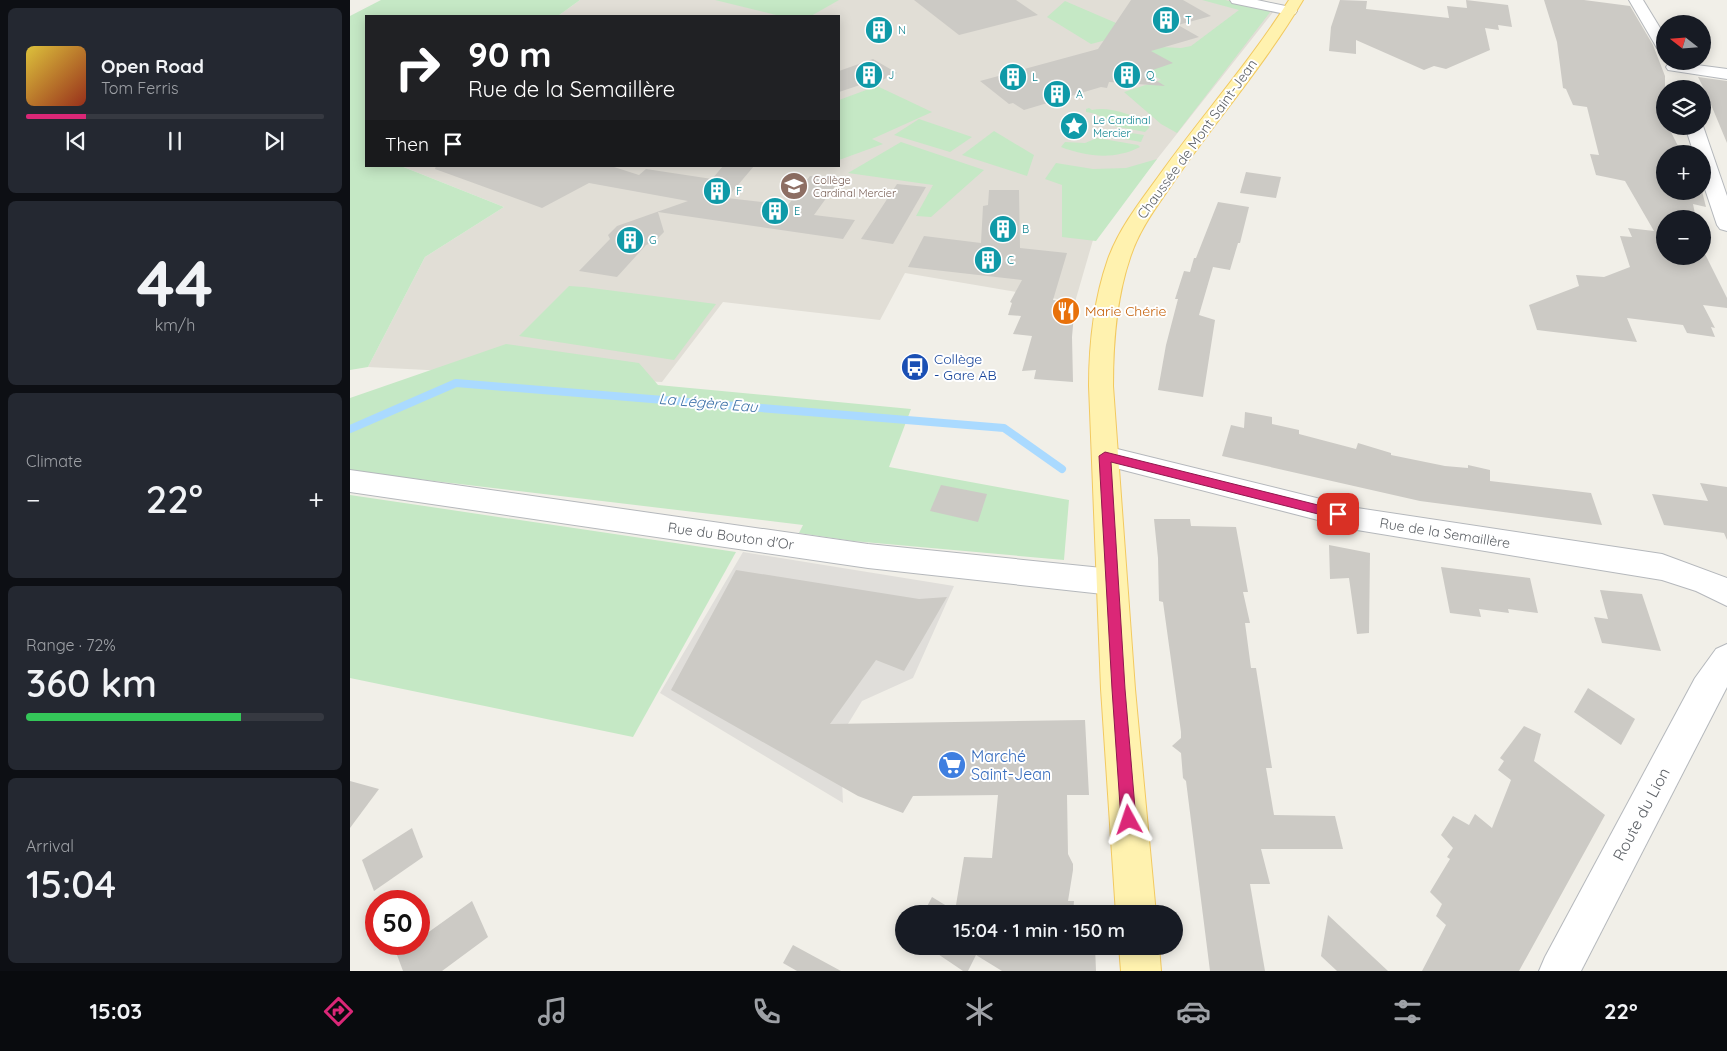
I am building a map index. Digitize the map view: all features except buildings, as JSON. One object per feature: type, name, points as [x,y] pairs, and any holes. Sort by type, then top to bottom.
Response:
[{"type":"main road","name":"Chaussée de Mont Saint-Jean","points":[[1135,905],[1112,582],[1105,456],[1101,358],[1107,303],[1119,258],[1136,222],[1187,149],[1293,6]]},
{"type":"main road","points":[[1139,955],[1140,971]]},
{"type":"street","points":[[1238,0],[1293,6]]},
{"type":"street","points":[[1636,0],[1656,33]]},
{"type":"street","points":[[1674,70],[1727,74]]},
{"type":"street","points":[[1697,135],[1727,225]]},
{"type":"street","name":"Rue de la Semaillère","points":[[1105,456],[1357,519],[1662,567],[1706,582],[1727,593]]},
{"type":"street","name":"Rue du Bouton d'Or","points":[[350,481],[868,556],[1112,582]]},
{"type":"street","name":"Route du Lion","points":[[1559,971],[1706,689],[1727,659]]},
{"type":"shaded area","name":"Collège Cardinal Mercier","points":[[580,0],[1230,0],[1274,11],[1093,240],[1075,302],[905,273],[880,320],[723,302],[662,382],[368,367],[425,257],[504,207],[404,167],[840,167],[840,15],[559,15]]},
{"type":"shaded area","points":[[743,552],[954,586],[913,678],[862,701],[840,737],[843,803],[660,693]]},
{"type":"green space","points":[[381,0],[580,0],[559,15],[365,15],[365,167],[404,167],[504,207],[425,257],[368,367],[350,370],[350,16]]},
{"type":"green space","points":[[715,0],[839,0],[813,15],[776,15]]},
{"type":"green space","points":[[1202,0],[1225,0],[1271,11],[1177,133],[1161,124],[1124,92],[1161,80],[1129,59],[1161,47],[1181,48],[1191,46],[1239,10]]},
{"type":"green space","points":[[1065,1],[1137,32],[1091,44],[1047,17]]},
{"type":"green space","points":[[877,86],[932,112],[872,139],[883,144],[840,160],[840,100]]},
{"type":"green space","points":[[1086,109],[1092,110],[1113,110],[1136,117],[1148,124],[1149,128],[1145,132],[1109,125],[1099,116],[1086,112]]},
{"type":"green space","points":[[919,119],[972,137],[950,152],[894,135]]},
{"type":"green space","points":[[1106,129],[1144,135],[1141,142],[1102,135]]},
{"type":"green space","points":[[994,131],[1034,155],[1027,176],[962,155]]},
{"type":"green space","points":[[1097,138],[1138,145],[1140,147],[1121,154],[1101,156],[1061,147],[1065,142],[1085,143]]},
{"type":"green space","points":[[901,142],[984,170],[931,217],[916,216],[933,185],[848,173]]},
{"type":"green space","points":[[1157,159],[1096,241],[1062,237],[1062,185],[1045,179],[1056,163],[1093,169],[1126,168]]},
{"type":"green space","points":[[569,286],[716,304],[674,360],[519,336]]},
{"type":"green space","points":[[506,344],[639,363],[658,385],[911,409],[889,467],[1069,500],[1064,560],[853,541],[799,533],[803,525],[350,471],[350,398]]},
{"type":"green space","points":[[350,495],[736,552],[633,737],[350,678]]},
{"type":"waterway","name":"La Légère Eau","points":[[350,429],[456,383],[1004,428],[1062,469]]},
{"type":"place","name":"T","points":[[1166,20]]},
{"type":"place","name":"N","points":[[879,30]]},
{"type":"place","name":"J","points":[[869,75]]},
{"type":"place","name":"Q","points":[[1127,75]]},
{"type":"place","name":"L","points":[[1013,77]]},
{"type":"place","name":"A","points":[[1057,94]]},
{"type":"place","name":"Le Cardinal Mercier","points":[[1074,126]]},
{"type":"place","name":"Collège Cardinal Mercier","points":[[794,186]]},
{"type":"place","name":"F","points":[[717,191]]},
{"type":"place","name":"E","points":[[775,211]]},
{"type":"place","name":"B","points":[[1003,229]]},
{"type":"place","name":"G","points":[[630,240]]},
{"type":"place","name":"C","points":[[988,260]]},
{"type":"place","name":"Marie Chérie","points":[[1066,311]]},
{"type":"place","name":"Collège - Gare AB","points":[[915,367]]},
{"type":"place","name":"Marché Saint-Jean","points":[[952,765]]},
{"type":"route","points":[[1129,820],[1118,689],[1105,456],[1338,514]]}]
